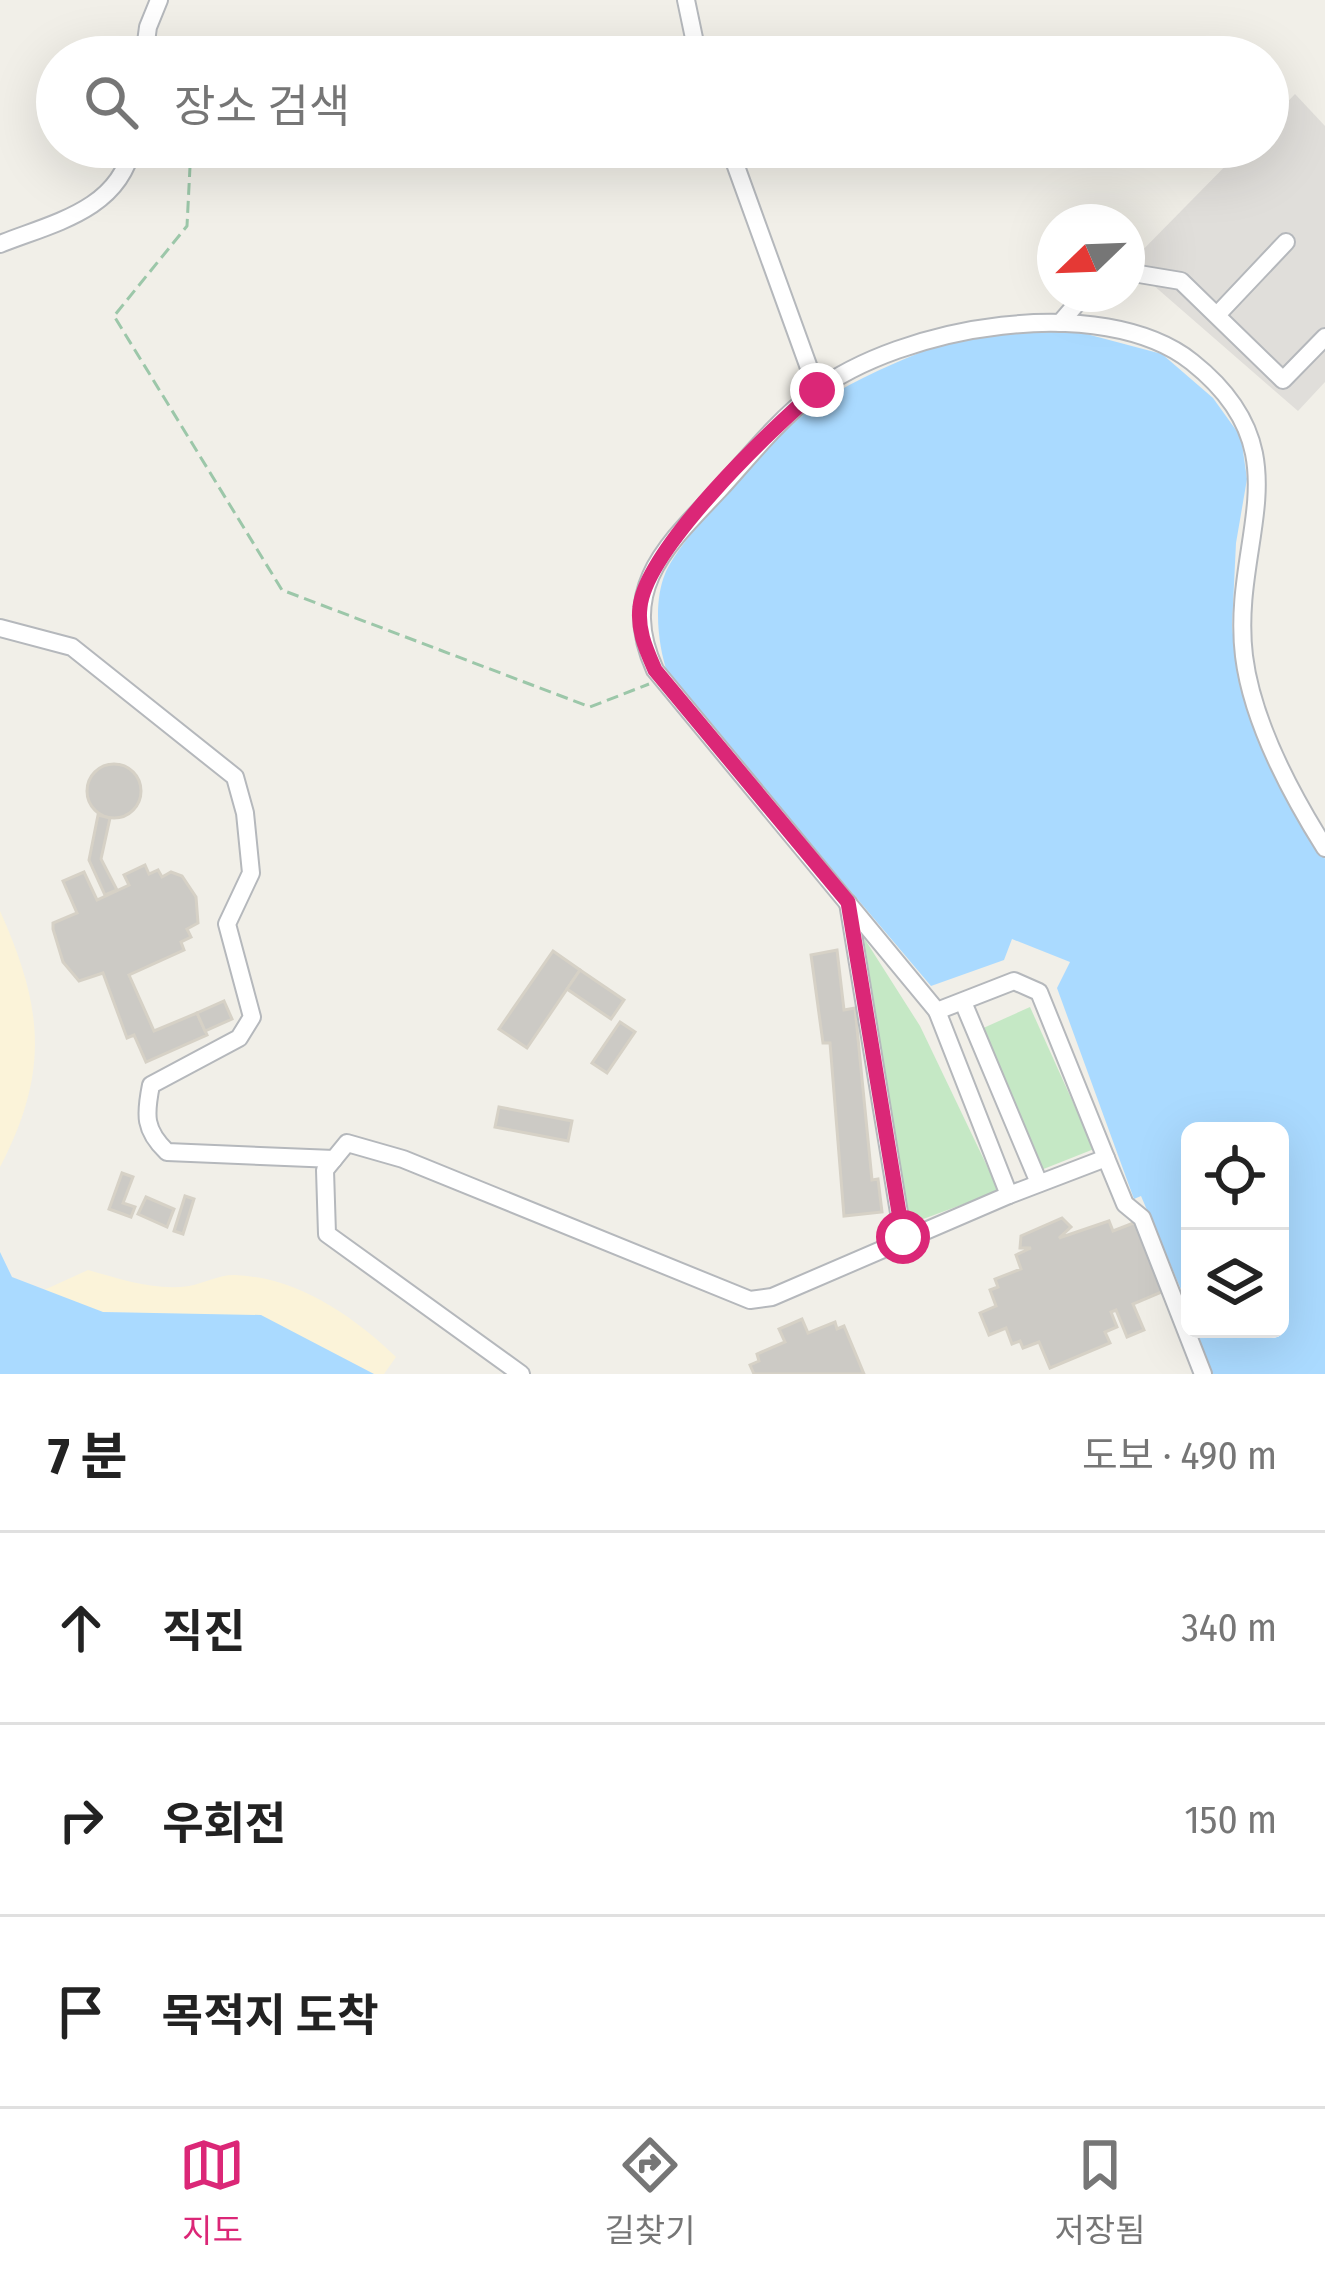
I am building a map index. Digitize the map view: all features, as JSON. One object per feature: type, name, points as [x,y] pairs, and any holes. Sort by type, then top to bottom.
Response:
[{"type":"street","points":[[147,36],[159,0]]},
{"type":"street","points":[[686,0],[694,36]]},
{"type":"street","points":[[0,244],[79,213],[111,193],[122,168]]},
{"type":"street","points":[[737,168],[817,390]]},
{"type":"street","points":[[1217,315],[1286,242]]},
{"type":"street","points":[[1145,275],[1181,280],[1283,380],[1325,337]]},
{"type":"street","points":[[1060,323],[1069,312]]},
{"type":"street","points":[[1009,1195],[937,1011],[661,677],[640,627],[640,602],[673,539],[817,390],[934,339],[1060,323],[1098,324],[1166,345],[1215,384],[1251,432],[1261,492],[1245,576],[1244,657],[1255,700],[1325,848]]},
{"type":"street","points":[[0,628],[72,647],[235,778],[251,873],[227,924],[252,1017],[239,1038],[151,1085],[145,1117],[153,1138],[167,1152],[334,1159]]},
{"type":"street","points":[[848,902],[903,1237]]},
{"type":"street","points":[[937,1011],[1014,980],[1040,992],[1125,1204],[1142,1218],[1203,1374]]},
{"type":"street","points":[[963,1002],[1039,1184]]},
{"type":"street","points":[[521,1374],[327,1234],[325,1170],[347,1143],[403,1159],[750,1300],[772,1297],[903,1237],[1106,1158]]},
{"type":"path","points":[[190,168],[187,226],[114,316],[282,590],[590,707],[661,677]]},
{"type":"shaded area","points":[[1295,94],[1325,126],[1325,382],[1298,411],[1145,278],[1145,248],[1223,168],[1289,168],[1289,100]]},
{"type":"green space","points":[[864,938],[920,1026],[999,1191],[907,1225]]},
{"type":"green space","points":[[1030,1007],[1094,1149],[1041,1170],[979,1030]]},
{"type":"sand","points":[[0,911],[25,978],[35,1039],[27,1100],[0,1167]]},
{"type":"sand","points":[[88,1270],[163,1287],[234,1275],[280,1283],[342,1313],[396,1357],[384,1374],[374,1374],[261,1316],[103,1312],[44,1290]]},
{"type":"water","points":[[1020,332],[1079,332],[1162,354],[1213,398],[1241,437],[1247,479],[1236,543],[1232,626],[1236,661],[1248,702],[1325,859],[1325,1374],[1211,1374],[1196,1338],[1289,1338],[1289,1122],[1181,1122],[1181,1289],[1141,1196],[1134,1199],[1057,988],[1070,962],[1012,939],[1004,960],[931,986],[668,675],[659,638],[661,585],[674,558],[709,512],[797,421],[824,400],[919,353]]},
{"type":"water","points":[[0,1252],[12,1277],[103,1312],[261,1315],[374,1374],[0,1374]]},
{"type":"building","points":[[114,764],[133,772],[141,791],[133,810],[114,818],[95,810],[87,791],[95,772]]},
{"type":"building","points":[[98,815],[110,818],[101,859],[117,890],[105,895],[89,860]]},
{"type":"building","points":[[145,865],[149,874],[158,870],[162,877],[171,872],[182,876],[196,897],[198,923],[187,929],[191,937],[181,942],[184,950],[129,975],[154,1031],[197,1013],[207,1035],[146,1062],[134,1035],[127,1038],[103,973],[79,981],[63,962],[53,929],[53,923],[77,913],[63,881],[84,872],[97,900],[129,885],[124,875]]},
{"type":"building","points":[[837,950],[844,1010],[855,1008],[872,1180],[878,1179],[882,1212],[844,1216],[830,1043],[823,1043],[811,955]]},
{"type":"building","points":[[553,951],[580,970],[527,1048],[499,1029]]},
{"type":"building","points":[[580,970],[624,1000],[611,1019],[567,989]]},
{"type":"building","points":[[224,1001],[232,1019],[205,1031],[197,1013]]},
{"type":"building","points":[[620,1022],[635,1032],[607,1073],[592,1063]]},
{"type":"building","points":[[499,1107],[572,1121],[568,1141],[495,1127]]},
{"type":"building","points":[[122,1173],[133,1177],[123,1203],[135,1207],[131,1217],[109,1209]]},
{"type":"building","points":[[185,1196],[194,1199],[183,1234],[174,1231]]},
{"type":"building","points":[[146,1197],[174,1209],[167,1227],[138,1214]]},
{"type":"building","points":[[1062,1218],[1071,1227],[1059,1238],[1109,1221],[1113,1231],[1136,1222],[1164,1291],[1133,1304],[1144,1330],[1127,1337],[1116,1310],[1111,1312],[1117,1327],[1105,1332],[1110,1343],[1050,1368],[1039,1342],[1023,1348],[1020,1341],[1012,1344],[1006,1328],[989,1335],[980,1313],[996,1306],[990,1290],[998,1287],[995,1279],[1021,1269],[1016,1255],[1031,1248],[1020,1248],[1021,1236]]},
{"type":"building","points":[[802,1319],[808,1333],[835,1322],[837,1329],[844,1326],[864,1374],[754,1374],[750,1365],[759,1361],[757,1354],[785,1342],[779,1329]]},
{"type":"route","points":[[817,390],[673,539],[640,602],[640,627],[655,670],[848,902],[903,1237]]}]
